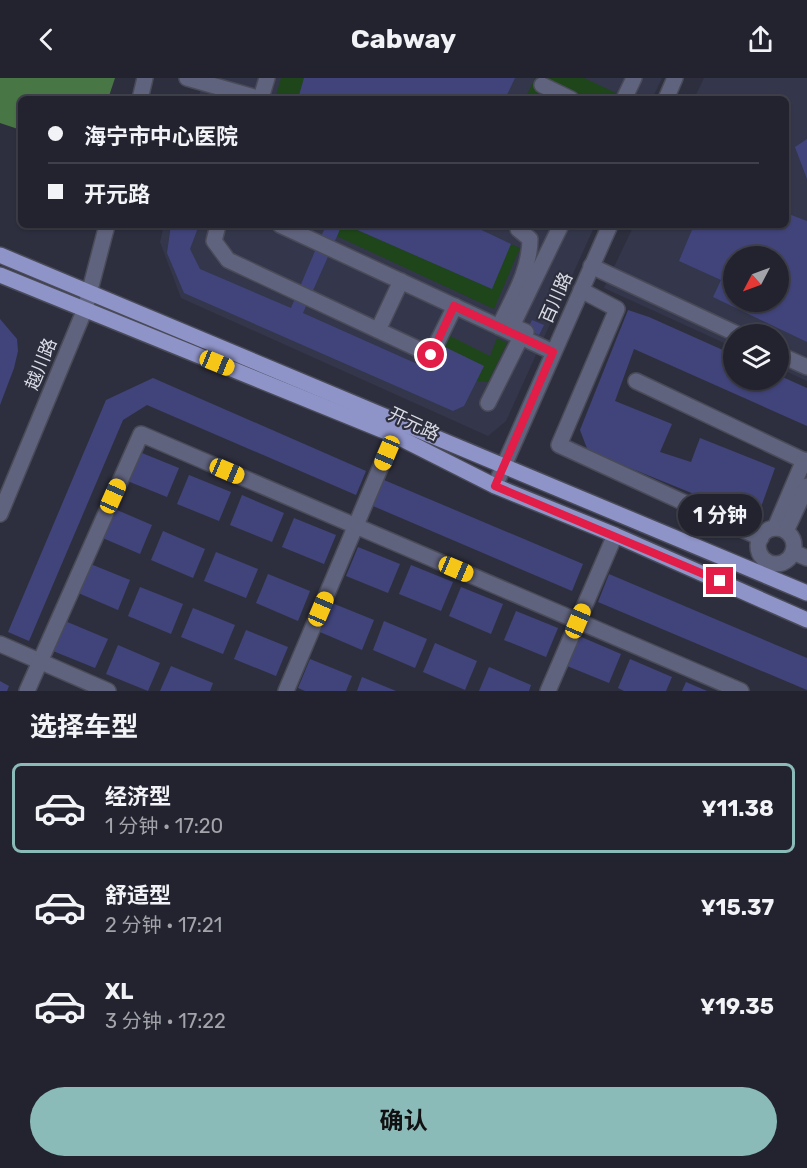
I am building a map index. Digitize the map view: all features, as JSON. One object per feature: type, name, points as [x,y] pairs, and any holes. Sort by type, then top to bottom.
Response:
[{"type":"main road","name":"开元路","points":[[0,255],[504,466],[767,569],[807,593]]},
{"type":"main road","name":"开元路","points":[[0,275],[394,435],[495,486],[615,535],[807,620]]},
{"type":"street","points":[[141,96],[145,78]]},
{"type":"street","points":[[187,78],[254,96]]},
{"type":"street","points":[[625,96],[634,78]]},
{"type":"street","points":[[667,96],[675,78]]},
{"type":"street","points":[[261,96],[264,79]]},
{"type":"street","points":[[542,85],[565,96]]},
{"type":"street","name":"越川路","points":[[0,514],[85,309],[106,228]]},
{"type":"street","points":[[217,228],[214,241],[228,260],[431,355],[454,306]]},
{"type":"street","points":[[286,228],[521,337],[555,349]]},
{"type":"street","points":[[555,349],[512,326],[560,228]]},
{"type":"street","name":"百川路","points":[[495,486],[609,228]]},
{"type":"street","points":[[499,327],[523,276],[530,254],[530,239],[518,229]]},
{"type":"street","points":[[591,266],[723,327]]},
{"type":"street","points":[[378,330],[401,281]]},
{"type":"street","points":[[581,290],[617,309],[559,445],[760,538]]},
{"type":"street","points":[[488,403],[521,337]]},
{"type":"street","points":[[789,359],[807,367]]},
{"type":"street","points":[[636,381],[805,461],[780,530]]},
{"type":"street","points":[[27,691],[141,434],[741,691]]},
{"type":"street","points":[[286,691],[394,435]]},
{"type":"street","points":[[780,530],[807,486]]},
{"type":"street","points":[[769,530],[780,530],[793,540],[800,555],[767,569],[760,555],[760,538],[769,530]]},
{"type":"street","points":[[548,691],[615,535]]},
{"type":"street","points":[[0,644],[108,691]]},
{"type":"shaded area","points":[[204,78],[662,78],[653,96],[199,96]]},
{"type":"shaded area","points":[[704,78],[807,78],[807,381],[789,373],[789,324],[723,324],[723,342],[604,288],[633,228],[789,228],[789,96],[695,96]]},
{"type":"shaded area","points":[[163,228],[594,228],[506,421],[488,436],[181,298],[160,242]]},
{"type":"green space","points":[[0,78],[115,78],[109,96],[18,96],[18,129],[0,123]]},
{"type":"green space","points":[[281,78],[304,78],[299,96],[276,96]]},
{"type":"green space","points":[[535,78],[584,78],[618,94],[617,96],[526,96]]},
{"type":"green space","points":[[319,228],[353,228],[492,289],[511,244],[520,248],[494,309]]},
{"type":"green space","points":[[450,336],[490,356],[497,338],[507,343],[488,382],[477,381],[484,366],[445,347]]},
{"type":"building","points":[[304,78],[515,78],[506,96],[299,96]]},
{"type":"building","points":[[807,139],[807,179],[795,147]]},
{"type":"building","points":[[789,214],[807,221],[807,342],[789,333],[789,324],[769,324],[744,312],[789,312],[789,246],[723,246],[723,302],[713,297],[721,280],[679,261],[693,228],[789,228]]},
{"type":"building","points":[[171,228],[198,228],[190,249],[200,269],[291,308],[325,228],[341,228],[303,313],[433,371],[445,347],[484,366],[464,406],[453,411],[184,293],[167,253]]},
{"type":"building","points":[[353,228],[477,228],[511,244],[492,289]]},
{"type":"building","points":[[628,310],[723,350],[723,389],[634,349],[615,401],[672,424],[660,452],[691,462],[700,438],[775,468],[761,507],[753,512],[741,513],[588,451],[580,430]]},
{"type":"building","points":[[0,319],[17,339],[18,351],[0,405]]},
{"type":"building","points":[[532,320],[544,325],[539,335],[527,330]]},
{"type":"building","points":[[153,378],[366,471],[356,495],[147,405],[123,420],[29,641],[8,632],[106,400]]},
{"type":"building","points":[[789,380],[807,388],[807,426],[726,390],[789,390]]},
{"type":"building","points":[[137,451],[179,468],[167,497],[125,480]]},
{"type":"building","points":[[189,475],[231,492],[219,521],[177,504]]},
{"type":"building","points":[[384,480],[583,564],[572,591],[373,506]]},
{"type":"building","points":[[242,495],[284,513],[272,542],[230,525]]},
{"type":"building","points":[[110,507],[152,525],[140,554],[98,536]]},
{"type":"building","points":[[294,518],[336,535],[324,564],[282,547]]},
{"type":"building","points":[[163,531],[205,549],[193,578],[151,560]]},
{"type":"building","points":[[358,547],[400,564],[388,593],[346,576]]},
{"type":"building","points":[[216,552],[258,569],[246,598],[204,581]]},
{"type":"building","points":[[88,563],[130,580],[118,610],[76,592]]},
{"type":"building","points":[[411,565],[453,582],[441,611],[399,594]]},
{"type":"building","points":[[268,574],[310,591],[298,621],[256,603]]},
{"type":"building","points":[[609,574],[807,658],[807,690],[598,602]]},
{"type":"building","points":[[140,587],[183,604],[171,634],[128,616]]},
{"type":"building","points":[[461,587],[503,604],[491,634],[449,616]]},
{"type":"building","points":[[332,603],[374,620],[362,650],[320,632]]},
{"type":"building","points":[[193,608],[235,625],[223,654],[181,637]]},
{"type":"building","points":[[516,611],[558,628],[546,657],[504,640]]},
{"type":"building","points":[[65,621],[108,639],[95,668],[53,651]]},
{"type":"building","points":[[384,621],[427,639],[415,668],[373,650]]},
{"type":"building","points":[[246,630],[288,647],[276,676],[234,659]]},
{"type":"building","points":[[579,636],[621,654],[609,683],[567,666]]},
{"type":"building","points":[[435,643],[477,661],[465,690],[423,672]]},
{"type":"building","points":[[118,645],[160,663],[148,691],[106,674]]},
{"type":"building","points":[[310,659],[352,676],[346,691],[305,691],[298,688]]},
{"type":"building","points":[[630,659],[672,677],[666,691],[624,691],[618,688]]},
{"type":"building","points":[[171,666],[213,683],[210,691],[160,691]]},
{"type":"building","points":[[489,667],[531,685],[529,691],[479,691]]},
{"type":"building","points":[[362,677],[396,691],[357,691]]},
{"type":"building","points":[[0,681],[9,686],[7,691],[0,691]]},
{"type":"building","points":[[686,682],[707,691],[682,691]]},
{"type":"route","points":[[431,355],[454,306],[553,352],[495,486],[720,581]]}]
